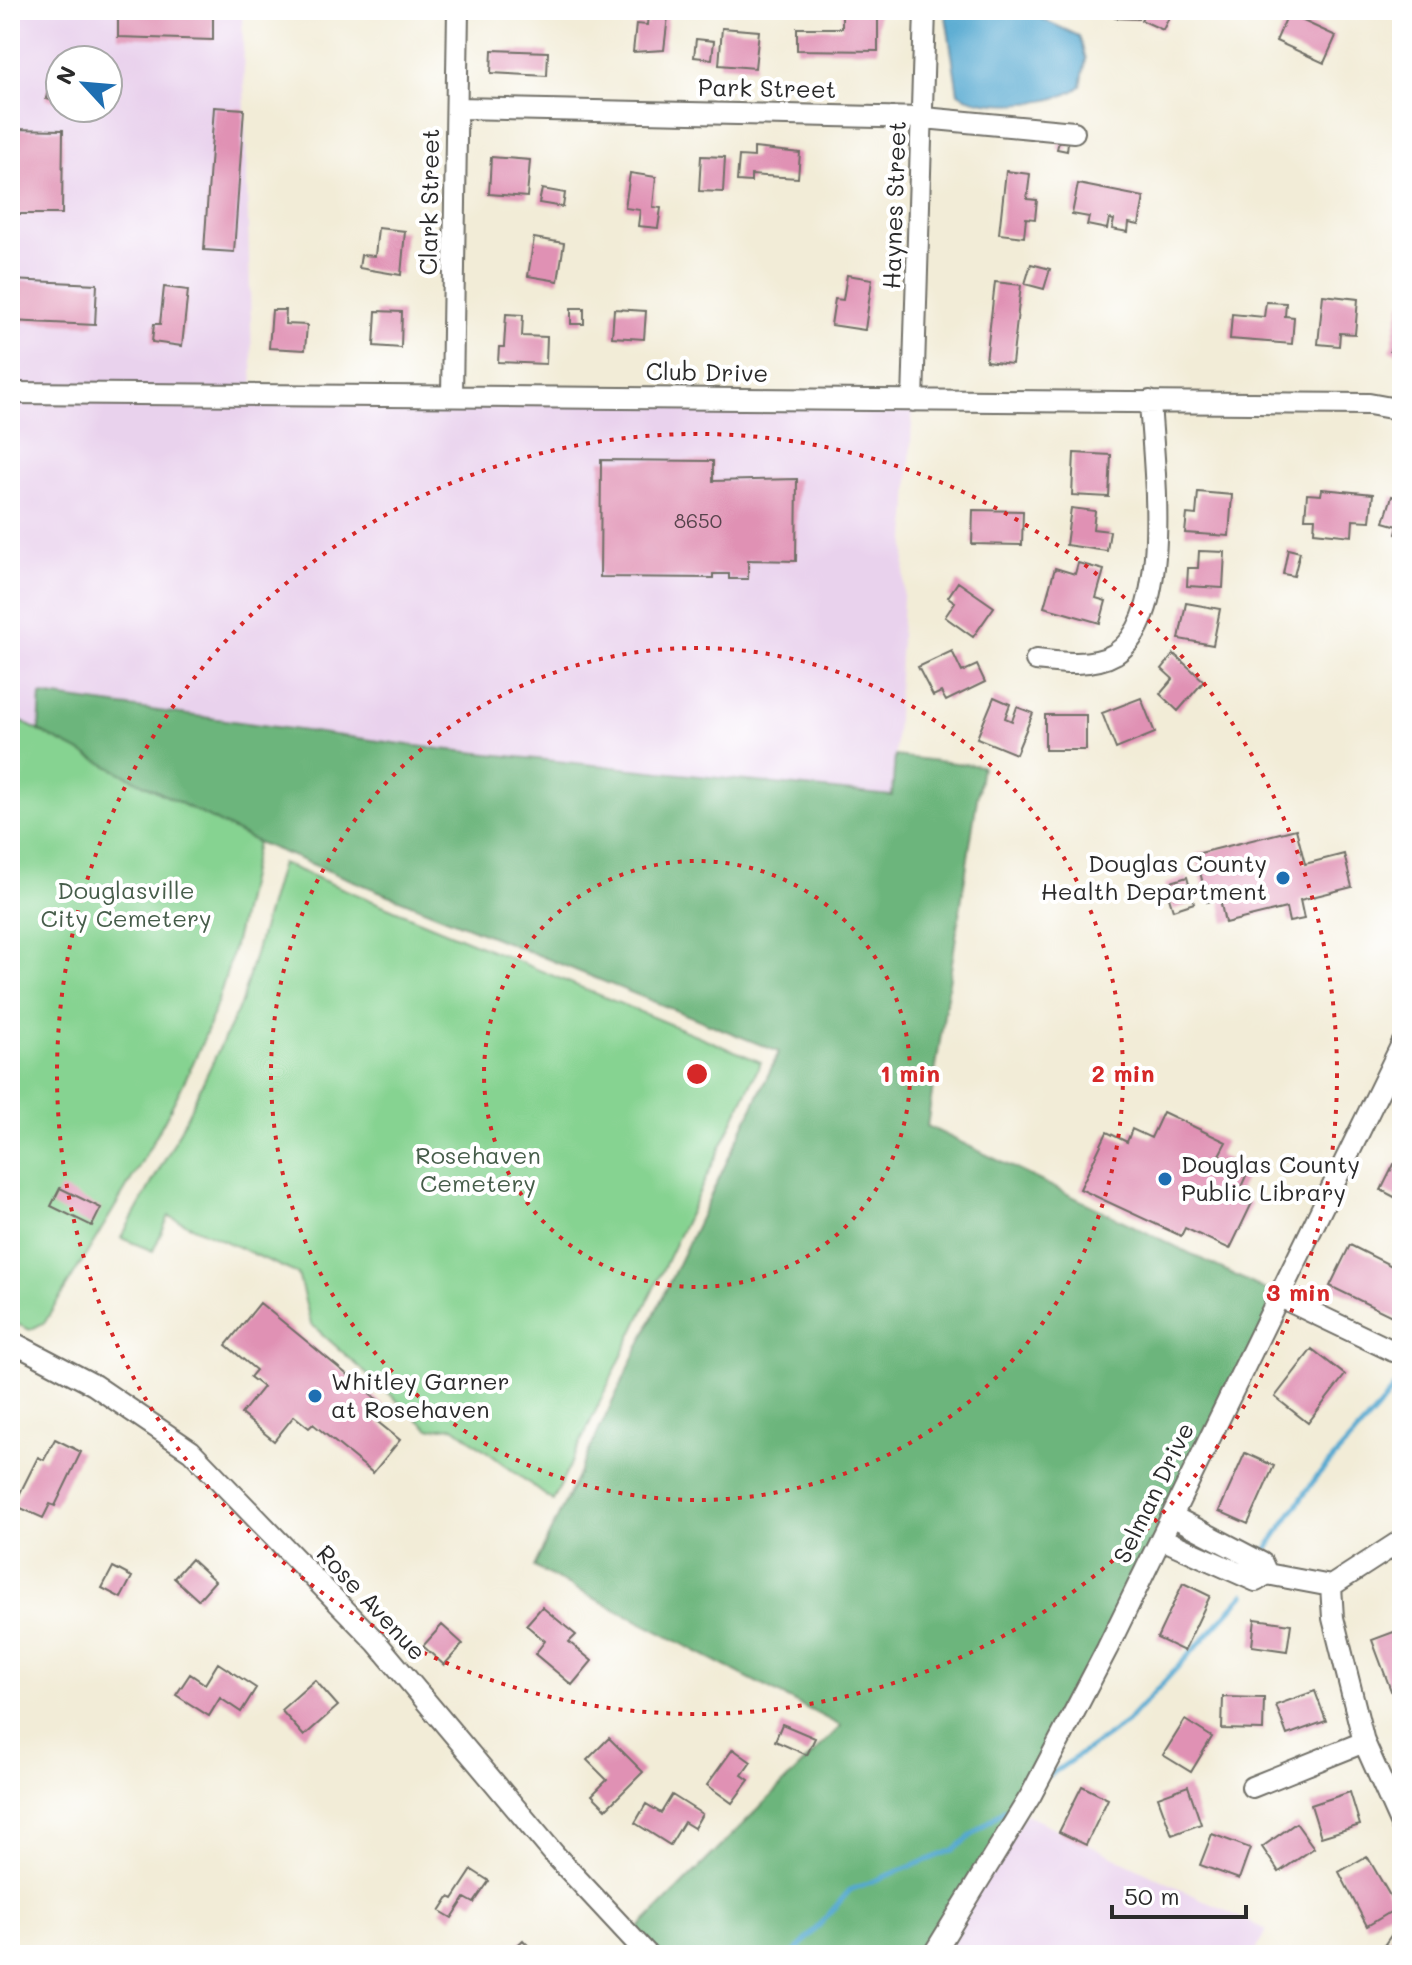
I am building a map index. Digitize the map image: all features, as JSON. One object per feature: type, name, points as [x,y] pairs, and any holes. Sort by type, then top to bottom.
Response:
[{"type":"street","name":"Clark Street","points":[[452,395],[458,10]]},
{"type":"street","name":"Haynes Street","points":[[913,401],[925,10]]},
{"type":"street","name":"Park Street","points":[[458,108],[924,118],[1074,132]]},
{"type":"street","name":"Club Drive","points":[[10,393],[1150,401],[1369,404],[1402,410]]},
{"type":"street","points":[[1036,660],[1071,664],[1113,655],[1129,641],[1148,604],[1157,546],[1150,401]]},
{"type":"street","name":"Selman Drive","points":[[933,1955],[1031,1795],[1162,1539],[1402,1044]]},
{"type":"street","points":[[1278,1296],[1393,1351],[1402,1351]]},
{"type":"street","name":"Rose Avenue","points":[[10,1341],[94,1385],[191,1451],[377,1643],[555,1855],[648,1955]]},
{"type":"street","points":[[1172,1516],[1262,1563],[1267,1574]]},
{"type":"street","points":[[1162,1539],[1256,1581],[1267,1574],[1331,1586],[1402,1540]]},
{"type":"street","points":[[1331,1586],[1333,1618],[1364,1742],[1402,1827]]},
{"type":"street","points":[[1252,1787],[1364,1742]]},
{"type":"shaded area","points":[[10,10],[242,10],[253,395],[913,401],[893,796],[431,748],[42,695],[39,731],[10,716]]},
{"type":"shaded area","points":[[1025,1814],[1266,1930],[1254,1955],[938,1955]]},
{"type":"green space","points":[[41,695],[431,748],[892,796],[895,756],[982,766],[927,1126],[1278,1296],[1172,1516],[933,1955],[648,1955],[631,1936],[841,1726],[534,1567],[779,1052],[257,842],[39,731]]},
{"type":"green space","name":"Douglasville City Cemetery","points":[[10,716],[257,842],[226,975],[209,1027],[182,1087],[106,1223],[45,1322],[30,1330],[10,1321]]},
{"type":"green space","name":"Rosehaven Cemetery","points":[[281,863],[761,1062],[553,1501],[454,1427],[429,1429],[311,1324],[298,1274],[169,1216],[153,1251],[121,1238],[172,1147],[241,1003]]},
{"type":"water","points":[[945,10],[1023,10],[1079,36],[1086,59],[1081,86],[1056,98],[1020,103],[985,102],[958,93]]},
{"type":"building","points":[[118,10],[213,10],[213,40],[118,37]]},
{"type":"building","points":[[842,10],[878,10],[878,51],[797,50],[797,28],[842,28]]},
{"type":"building","points":[[1116,10],[1139,10],[1138,19],[1115,18]]},
{"type":"building","points":[[1146,10],[1171,13],[1163,30],[1141,20]]},
{"type":"building","points":[[648,14],[668,16],[664,50],[633,52],[636,24],[647,25]]},
{"type":"building","points":[[1288,14],[1336,36],[1324,63],[1276,41]]},
{"type":"building","points":[[722,28],[759,31],[755,68],[719,65]]},
{"type":"building","points":[[696,39],[714,41],[712,59],[694,57]]},
{"type":"building","points":[[492,50],[548,52],[547,76],[491,73]]},
{"type":"building","points":[[214,107],[244,109],[234,252],[204,250]]},
{"type":"building","points":[[10,129],[63,130],[62,214],[10,214]]},
{"type":"building","points":[[1059,141],[1068,142],[1067,151],[1057,149]]},
{"type":"building","points":[[754,148],[800,153],[798,178],[751,175],[751,182],[737,181],[739,156],[754,157]]},
{"type":"building","points":[[701,156],[725,157],[723,192],[699,191]]},
{"type":"building","points":[[491,157],[530,160],[527,197],[489,194]]},
{"type":"building","points":[[1006,171],[1030,174],[1027,199],[1037,200],[1035,219],[1026,218],[1024,237],[999,234]]},
{"type":"building","points":[[630,173],[656,177],[653,207],[661,208],[658,228],[638,226],[640,210],[625,208]]},
{"type":"building","points":[[1078,184],[1144,197],[1139,225],[1129,223],[1128,232],[1112,229],[1114,220],[1109,219],[1107,229],[1087,225],[1089,217],[1072,214]]},
{"type":"building","points":[[542,189],[565,193],[563,207],[539,203]]},
{"type":"building","points":[[378,228],[405,231],[401,275],[359,268],[361,255],[375,256]]},
{"type":"building","points":[[534,238],[564,243],[558,281],[528,276]]},
{"type":"building","points":[[1031,264],[1050,269],[1044,289],[1025,284]]},
{"type":"building","points":[[847,275],[872,279],[865,330],[831,325],[835,299],[843,300]]},
{"type":"building","points":[[10,280],[97,284],[95,325],[10,321]]},
{"type":"building","points":[[995,282],[1021,285],[1012,364],[986,361]]},
{"type":"building","points":[[164,287],[188,290],[182,346],[152,342],[154,324],[160,324]]},
{"type":"building","points":[[1323,295],[1358,299],[1355,334],[1340,333],[1339,346],[1318,344]]},
{"type":"building","points":[[1266,302],[1286,303],[1285,316],[1294,317],[1292,344],[1230,339],[1232,314],[1264,317]]},
{"type":"building","points":[[1402,302],[1402,354],[1390,351]]},
{"type":"building","points":[[571,308],[584,308],[584,324],[571,324]]},
{"type":"building","points":[[614,309],[646,311],[644,339],[612,337]]},
{"type":"building","points":[[272,310],[286,310],[285,324],[307,325],[305,350],[269,348]]},
{"type":"building","points":[[376,311],[402,312],[401,348],[374,346]]},
{"type":"building","points":[[506,314],[523,315],[522,336],[547,337],[546,364],[498,362],[499,347],[504,347]]},
{"type":"building","points":[[1074,453],[1111,455],[1109,497],[1072,495]]},
{"type":"building","points":[[601,460],[713,461],[713,481],[797,479],[796,561],[748,560],[748,579],[729,579],[729,574],[713,574],[713,578],[600,577]]},
{"type":"building","points":[[1322,489],[1373,494],[1370,521],[1353,520],[1352,536],[1314,532],[1315,518],[1305,518],[1307,494],[1321,495]]},
{"type":"building","points":[[1198,492],[1232,495],[1229,536],[1185,533],[1187,514],[1196,515]]},
{"type":"building","points":[[1392,496],[1402,499],[1402,536],[1396,534],[1398,526],[1384,522]]},
{"type":"building","points":[[1071,508],[1095,511],[1093,529],[1110,531],[1107,551],[1066,545]]},
{"type":"building","points":[[973,510],[1023,511],[1022,545],[972,544]]},
{"type":"building","points":[[1288,549],[1300,552],[1294,576],[1283,574]]},
{"type":"building","points":[[1199,551],[1225,552],[1223,588],[1187,586],[1188,568],[1198,568]]},
{"type":"building","points":[[1078,563],[1104,570],[1096,598],[1106,601],[1100,623],[1044,607],[1055,568],[1075,574]]},
{"type":"building","points":[[958,582],[994,607],[973,637],[945,617],[955,602],[948,597]]},
{"type":"building","points":[[1186,603],[1220,609],[1213,645],[1179,639]]},
{"type":"building","points":[[952,651],[962,672],[977,665],[985,682],[946,701],[941,692],[933,696],[918,667]]},
{"type":"building","points":[[1174,654],[1204,681],[1178,711],[1160,694],[1173,679],[1162,669]]},
{"type":"building","points":[[994,697],[1010,704],[1005,718],[1012,721],[1017,707],[1033,713],[1016,754],[977,738]]},
{"type":"building","points":[[1141,698],[1155,733],[1116,749],[1102,713]]},
{"type":"building","points":[[1045,715],[1086,715],[1086,750],[1045,750]]},
{"type":"building","points":[[1296,829],[1305,864],[1344,854],[1352,887],[1300,900],[1304,919],[1289,922],[1286,908],[1225,923],[1220,899],[1207,902],[1196,854]]},
{"type":"building","points":[[1187,877],[1194,903],[1173,910],[1165,884]]},
{"type":"building","name":"Douglas County Public Library","points":[[1163,1112],[1226,1142],[1219,1155],[1249,1169],[1237,1196],[1252,1203],[1230,1249],[1185,1228],[1181,1236],[1080,1189],[1107,1132],[1127,1142],[1132,1129],[1151,1138]]},
{"type":"building","points":[[1394,1164],[1402,1168],[1402,1201],[1381,1190]]},
{"type":"building","points":[[60,1188],[101,1208],[92,1226],[51,1206]]},
{"type":"building","points":[[1350,1245],[1402,1271],[1402,1321],[1330,1286]]},
{"type":"building","name":"Whitley Garner at Rosehaven","points":[[260,1303],[384,1405],[373,1418],[400,1440],[373,1473],[313,1424],[309,1428],[294,1416],[274,1441],[241,1414],[263,1387],[250,1377],[256,1370],[226,1345]]},
{"type":"building","points":[[1312,1349],[1345,1375],[1308,1423],[1275,1397]]},
{"type":"building","points":[[55,1439],[81,1452],[55,1506],[50,1504],[43,1518],[14,1505],[38,1457],[44,1460]]},
{"type":"building","points":[[1245,1453],[1274,1466],[1248,1524],[1219,1511]]},
{"type":"building","points":[[191,1559],[215,1581],[198,1600],[174,1578]]},
{"type":"building","points":[[113,1567],[132,1577],[121,1598],[102,1588]]},
{"type":"building","points":[[1183,1583],[1210,1596],[1184,1651],[1157,1638]]},
{"type":"building","points":[[542,1607],[576,1635],[569,1642],[592,1661],[572,1685],[535,1654],[545,1641],[526,1625]]},
{"type":"building","points":[[1255,1619],[1291,1624],[1287,1651],[1252,1646]]},
{"type":"building","points":[[442,1625],[463,1644],[444,1665],[423,1646]]},
{"type":"building","points":[[1399,1630],[1402,1637],[1402,1720],[1372,1640]]},
{"type":"building","points":[[218,1663],[256,1688],[241,1712],[220,1698],[209,1716],[176,1695],[190,1674],[205,1684]]},
{"type":"building","points":[[315,1680],[338,1706],[304,1736],[281,1710]]},
{"type":"building","points":[[1315,1691],[1326,1721],[1287,1735],[1276,1705]]},
{"type":"building","points":[[1223,1697],[1264,1698],[1263,1730],[1222,1729]]},
{"type":"building","points":[[1185,1720],[1212,1737],[1191,1772],[1163,1755]]},
{"type":"building","points":[[782,1724],[815,1738],[807,1755],[775,1741]]},
{"type":"building","points":[[609,1738],[643,1772],[606,1809],[592,1795],[607,1780],[587,1760]]},
{"type":"building","points":[[733,1749],[751,1762],[742,1775],[749,1780],[732,1803],[707,1785]]},
{"type":"building","points":[[1082,1786],[1108,1799],[1086,1845],[1059,1832]]},
{"type":"building","points":[[1188,1786],[1201,1824],[1172,1835],[1158,1797]]},
{"type":"building","points":[[1350,1792],[1360,1825],[1321,1837],[1311,1805]]},
{"type":"building","points":[[672,1795],[702,1814],[694,1828],[684,1822],[670,1845],[635,1823],[646,1804],[661,1813]]},
{"type":"building","points":[[1296,1823],[1314,1848],[1279,1872],[1262,1847]]},
{"type":"building","points":[[1212,1834],[1250,1848],[1239,1879],[1200,1865]]},
{"type":"building","points":[[1367,1856],[1397,1908],[1367,1926],[1339,1872]]},
{"type":"building","points":[[472,1870],[489,1881],[474,1903],[465,1898],[452,1918],[440,1911],[449,1897],[453,1899]]},
{"type":"building","points":[[1402,1920],[1402,1955],[1401,1955],[1385,1944]]},
{"type":"building","points":[[523,1940],[537,1955],[507,1955]]},
{"type":"waterway","points":[[1262,1556],[1315,1479],[1378,1409],[1402,1376]]},
{"type":"waterway","points":[[1050,1775],[1126,1723],[1245,1594]]},
{"type":"waterway","points":[[793,1955],[850,1890],[953,1850],[1004,1810]]},
{"type":"place","name":"Douglas County Health Department","points":[[1283,878]]},
{"type":"place","name":"Douglas County Public Library","points":[[1165,1179]]},
{"type":"place","name":"Whitley Garner at Rosehaven","points":[[315,1396]]}]
